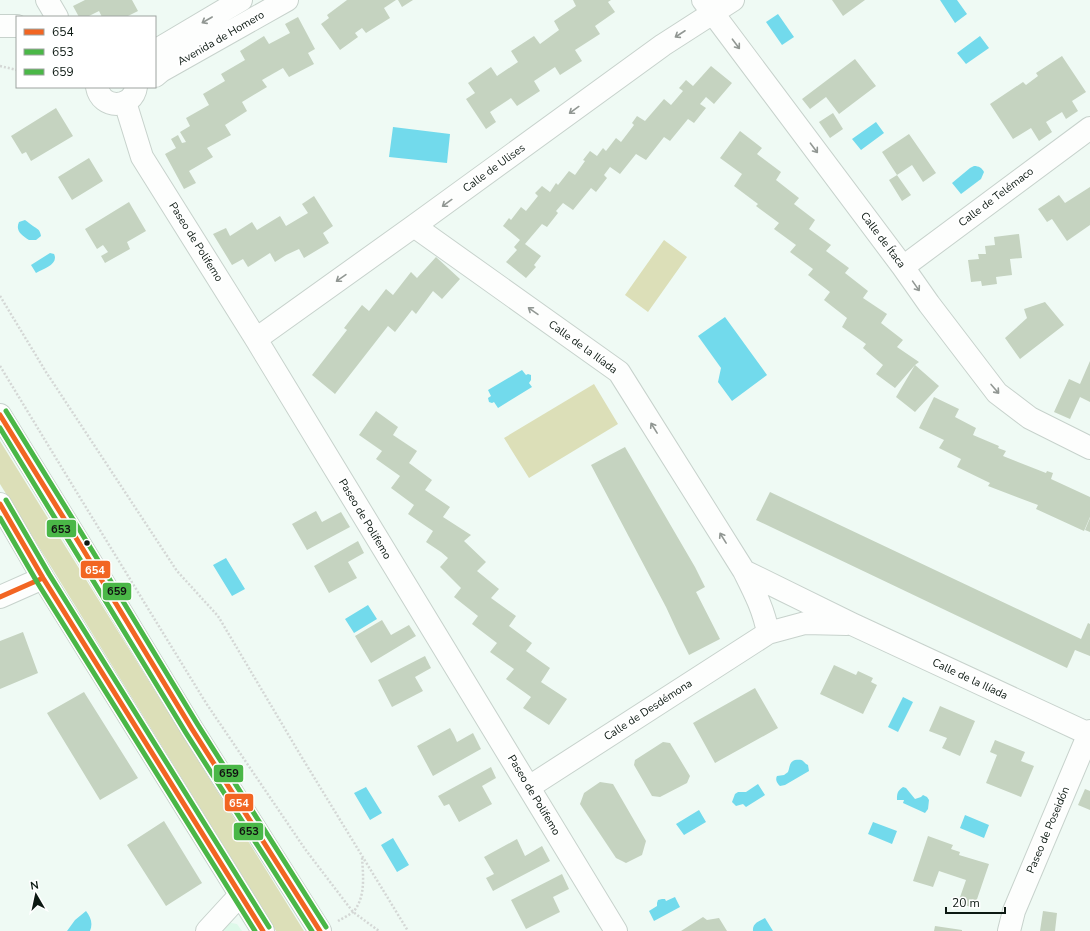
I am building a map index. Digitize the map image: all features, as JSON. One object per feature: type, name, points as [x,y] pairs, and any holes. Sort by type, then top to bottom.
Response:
[{"type":"street","points":[[46,0],[56,16]]},
{"type":"street","name":"Avenida de Homero","points":[[156,50],[241,0]]},
{"type":"street","name":"Avenida de Homero","points":[[156,75],[287,0]]},
{"type":"street","name":"Calle de Ulises","points":[[256,339],[663,45],[708,6],[733,0]]},
{"type":"street","name":"Calle de Ítaca","points":[[708,6],[929,304],[997,393],[1030,418],[1090,448]]},
{"type":"street","points":[[0,26],[16,26]]},
{"type":"street","points":[[97,88],[100,96],[111,103],[117,104],[134,91]]},
{"type":"street","name":"Paseo de Polifemo","points":[[134,91],[142,157],[256,339],[616,931]]},
{"type":"street","name":"Calle de Telémaco","points":[[903,267],[1090,128]]},
{"type":"street","name":"Calle de la Ilíada","points":[[414,226],[619,372],[744,571],[760,604],[766,621],[768,633],[805,623],[852,624]]},
{"type":"street","points":[[0,415],[192,729],[320,931]]},
{"type":"street","points":[[0,504],[43,578],[263,931]]},
{"type":"street","name":"Calle de la Ilíada","points":[[744,571],[852,624],[1089,732]]},
{"type":"street","points":[[0,597],[43,578]]},
{"type":"street","name":"Calle de Desdémona","points":[[529,787],[768,633]]},
{"type":"street","name":"Paseo de Poseidón","points":[[1009,931],[1014,912],[1089,732]]},
{"type":"street","points":[[207,931],[240,895]]},
{"type":"path","points":[[0,66],[16,70]]},
{"type":"path","points":[[0,296],[46,372],[177,570],[218,616],[408,931]]},
{"type":"path","points":[[0,366],[206,703],[305,849],[353,912],[379,931]]},
{"type":"path","points":[[353,912],[359,901],[363,887],[362,855]]},
{"type":"shaded area","points":[[664,240],[687,257],[648,312],[625,295]]},
{"type":"shaded area","points":[[594,384],[618,424],[529,478],[504,438]]},
{"type":"shaded area","points":[[0,441],[304,931],[276,931],[0,484]]},
{"type":"shaded area","points":[[226,922],[237,924],[242,931],[217,931]]},
{"type":"water","points":[[940,0],[957,0],[967,14],[955,23]]},
{"type":"water","points":[[778,14],[794,37],[782,45],[766,22]]},
{"type":"water","points":[[980,36],[989,48],[966,64],[957,53]]},
{"type":"water","points":[[876,122],[884,133],[861,150],[852,139]]},
{"type":"water","points":[[393,127],[450,134],[447,163],[389,157]]},
{"type":"water","points":[[974,166],[982,169],[984,172],[981,179],[961,194],[952,183]]},
{"type":"water","points":[[25,220],[40,232],[41,236],[36,240],[29,240],[19,230],[19,222]]},
{"type":"water","points":[[50,253],[54,254],[55,258],[53,263],[47,268],[36,273],[31,265]]},
{"type":"water","points":[[725,317],[767,375],[732,401],[718,382],[721,368],[698,336]]},
{"type":"water","points":[[522,370],[526,375],[531,375],[531,380],[529,383],[532,387],[498,408],[494,402],[489,402],[488,398],[491,396],[488,390]]},
{"type":"water","points":[[226,558],[245,589],[232,596],[213,565]]},
{"type":"water","points":[[368,605],[377,619],[354,633],[345,619]]},
{"type":"water","points":[[903,697],[913,702],[898,732],[888,727]]},
{"type":"water","points":[[795,760],[803,761],[808,765],[809,771],[785,785],[780,786],[776,779],[777,776],[784,775],[788,772],[791,763]]},
{"type":"water","points":[[758,784],[765,795],[746,807],[743,804],[736,806],[732,802],[735,794],[738,792],[746,792]]},
{"type":"water","points":[[366,787],[382,813],[370,820],[354,793]]},
{"type":"water","points":[[903,787],[906,788],[915,799],[923,795],[927,797],[929,800],[928,809],[925,813],[903,803],[904,800],[897,800],[898,793]]},
{"type":"water","points":[[699,810],[706,822],[684,835],[676,824]]},
{"type":"water","points":[[965,815],[989,825],[984,838],[960,828]]},
{"type":"water","points":[[873,822],[897,831],[892,844],[868,834]]},
{"type":"water","points":[[393,838],[409,865],[397,872],[381,845]]},
{"type":"water","points":[[675,897],[680,907],[654,921],[649,911],[657,906],[658,900],[665,899],[666,901]]},
{"type":"water","points":[[86,911],[91,921],[90,931],[67,931],[75,920]]},
{"type":"water","points":[[765,918],[773,931],[753,931],[755,924]]},
{"type":"building","points":[[85,0],[132,0],[138,11],[128,16],[102,16],[99,11],[89,16],[78,16],[73,6]]},
{"type":"building","points":[[347,0],[396,0],[384,8],[390,18],[366,33],[362,28],[355,33],[358,37],[340,50],[321,24],[329,18],[327,15]]},
{"type":"building","points":[[398,0],[413,0],[402,7]]},
{"type":"building","points":[[573,0],[611,0],[608,2],[615,12],[595,26],[600,34],[575,50],[582,61],[560,75],[555,67],[534,81],[540,91],[517,106],[511,98],[490,112],[496,122],[486,129],[466,99],[475,93],[468,83],[491,67],[497,76],[518,62],[511,51],[534,36],[540,44],[559,30],[554,21],[576,6]]},
{"type":"building","points":[[832,0],[865,0],[843,16]]},
{"type":"building","points":[[298,17],[315,49],[308,53],[314,64],[289,77],[283,68],[262,80],[267,87],[242,102],[247,111],[225,125],[231,135],[207,148],[213,157],[189,171],[196,183],[184,189],[165,154],[176,148],[171,139],[178,135],[182,143],[186,142],[180,132],[190,126],[186,118],[209,105],[203,94],[225,81],[221,74],[245,60],[240,51],[264,36],[269,44],[290,33],[285,24]]},
{"type":"building","points":[[1062,56],[1086,92],[1072,101],[1078,111],[1066,119],[1062,112],[1046,122],[1052,132],[1039,141],[1031,128],[1013,139],[990,104],[1023,82],[1026,85],[1038,76],[1036,73]]},
{"type":"building","points":[[855,59],[876,86],[839,114],[826,97],[810,109],[802,99]]},
{"type":"building","points":[[711,66],[732,83],[714,104],[706,97],[700,104],[706,108],[694,123],[688,119],[670,141],[664,137],[646,160],[636,154],[620,174],[610,167],[604,175],[607,178],[596,192],[591,188],[573,210],[563,203],[556,211],[558,213],[547,227],[542,224],[525,244],[541,256],[534,265],[536,267],[526,278],[506,262],[517,250],[514,247],[520,240],[503,226],[509,218],[511,220],[521,207],[526,211],[538,196],[535,193],[542,186],[550,192],[556,183],[558,185],[569,171],[575,175],[590,151],[597,156],[603,148],[606,151],[616,138],[621,142],[634,125],[632,123],[637,116],[645,121],[664,99],[671,105],[683,91],[679,88],[686,80],[693,86]]},
{"type":"building","points":[[56,108],[73,136],[31,161],[26,152],[22,154],[11,136]]},
{"type":"building","points":[[833,113],[843,129],[830,138],[819,122]]},
{"type":"building","points":[[740,131],[762,148],[757,154],[781,172],[776,180],[799,198],[794,204],[815,220],[809,229],[831,245],[826,251],[849,268],[845,273],[868,291],[863,298],[887,314],[881,323],[903,340],[897,347],[919,362],[895,388],[876,374],[883,365],[863,348],[866,344],[842,327],[847,318],[824,300],[830,292],[808,275],[813,269],[790,252],[796,245],[774,229],[779,223],[756,206],[758,204],[734,186],[742,174],[720,158]]},
{"type":"building","points":[[909,134],[936,173],[923,182],[912,165],[897,175],[882,152]]},
{"type":"building","points":[[89,158],[103,181],[72,200],[58,177]]},
{"type":"building","points":[[897,175],[911,195],[902,201],[889,180]]},
{"type":"building","points":[[1090,187],[1090,225],[1067,241],[1052,219],[1047,222],[1038,209],[1059,195],[1065,203]]},
{"type":"building","points":[[314,196],[333,226],[323,233],[329,243],[304,258],[299,249],[275,262],[270,253],[248,267],[243,259],[232,265],[213,234],[226,228],[230,236],[252,222],[257,230],[280,216],[286,226],[308,213],[302,204]]},
{"type":"building","points":[[129,202],[146,231],[127,242],[130,249],[105,263],[101,256],[108,252],[103,245],[97,249],[85,229]]},
{"type":"building","points":[[1019,234],[1022,258],[1010,259],[1012,275],[996,277],[997,284],[982,286],[981,281],[971,282],[968,260],[979,259],[978,254],[986,254],[985,246],[995,245],[994,237]]},
{"type":"building","points":[[436,257],[460,279],[442,299],[433,291],[416,314],[412,310],[395,332],[388,326],[335,394],[312,375],[347,330],[344,328],[362,305],[369,311],[386,289],[393,295],[411,272],[417,278]]},
{"type":"building","points":[[1045,302],[1064,325],[1020,359],[1005,338],[1027,318],[1024,309]]},
{"type":"building","points":[[1090,361],[1090,402],[1080,397],[1070,419],[1054,412],[1069,379],[1080,384]]},
{"type":"building","points":[[915,365],[939,386],[915,412],[896,397]]},
{"type":"building","points":[[934,397],[959,409],[955,417],[976,428],[973,435],[999,446],[998,448],[1006,451],[1003,456],[1046,473],[1047,471],[1053,473],[1051,479],[1090,497],[1090,517],[1084,531],[1036,509],[1038,505],[988,486],[990,483],[957,467],[961,459],[939,448],[944,440],[919,428]]},
{"type":"building","points":[[376,411],[398,427],[393,435],[417,451],[409,463],[432,480],[425,490],[450,507],[443,517],[471,535],[464,541],[486,562],[477,571],[499,589],[491,598],[516,616],[509,626],[532,643],[526,651],[550,668],[541,682],[567,699],[549,725],[523,708],[531,697],[506,679],[514,669],[490,652],[497,643],[472,624],[478,616],[454,597],[461,588],[440,567],[448,558],[426,542],[433,531],[408,514],[414,505],[391,488],[400,476],[376,459],[382,451],[359,435]]},
{"type":"building","points":[[625,447],[695,567],[705,587],[696,592],[720,639],[689,655],[666,607],[591,465]]},
{"type":"building","points":[[770,492],[1081,639],[1088,623],[1090,624],[1090,656],[1075,650],[1067,668],[756,520]]},
{"type":"building","points":[[316,511],[322,522],[341,512],[350,527],[307,550],[292,524]]},
{"type":"building","points":[[1090,518],[1090,532],[1085,530]]},
{"type":"building","points":[[358,541],[364,553],[348,562],[357,578],[329,593],[314,566]]},
{"type":"building","points":[[382,620],[391,635],[409,625],[416,636],[371,663],[355,636]]},
{"type":"building","points":[[23,632],[38,673],[0,689],[0,641]]},
{"type":"building","points":[[425,656],[431,668],[415,677],[423,691],[392,707],[378,680]]},
{"type":"building","points":[[834,665],[856,675],[858,671],[873,678],[871,682],[877,685],[863,714],[820,694]]},
{"type":"building","points":[[755,688],[778,728],[715,763],[693,723]]},
{"type":"building","points":[[84,692],[138,778],[100,800],[47,713]]},
{"type":"building","points":[[940,706],[975,721],[960,756],[942,748],[947,738],[929,731]]},
{"type":"building","points":[[450,728],[457,742],[473,733],[481,749],[433,776],[417,746]]},
{"type":"building","points":[[995,740],[1025,752],[1021,761],[1034,766],[1021,797],[986,783],[997,755],[990,752]]},
{"type":"building","points":[[663,742],[670,743],[690,776],[687,783],[660,797],[652,796],[634,765],[635,760]]},
{"type":"building","points":[[491,767],[496,778],[482,786],[492,804],[459,822],[449,804],[444,806],[438,796]]},
{"type":"building","points":[[600,782],[613,784],[646,841],[642,855],[626,863],[616,858],[580,804],[584,793]]},
{"type":"building","points":[[1085,789],[1090,791],[1090,810],[1078,805]]},
{"type":"building","points":[[164,821],[202,883],[166,906],[127,845]]},
{"type":"building","points":[[928,836],[953,845],[951,849],[960,852],[959,855],[989,864],[974,908],[958,903],[966,880],[939,871],[933,887],[913,881]]},
{"type":"building","points":[[517,839],[525,856],[542,846],[550,861],[493,891],[486,878],[494,874],[484,857]]},
{"type":"building","points":[[562,874],[569,889],[553,897],[560,912],[526,929],[511,900]]},
{"type":"building","points":[[1043,911],[1057,913],[1055,931],[1040,931]]},
{"type":"building","points":[[703,917],[707,920],[719,918],[727,931],[681,931]]},
{"type":"building","points":[[935,926],[962,930],[962,931],[934,931]]},
{"type":"transit line","name":"659","points":[[6,411],[198,725],[326,927]]},
{"type":"transit line","name":"654","points":[[0,415],[192,729],[320,931]]},
{"type":"transit line","name":"653","points":[[0,428],[186,733],[312,931]]},
{"type":"transit line","name":"659","points":[[6,500],[49,574],[269,927]]},
{"type":"transit line","name":"654","points":[[0,504],[43,578],[263,931]]},
{"type":"transit line","name":"653","points":[[0,518],[37,582],[255,931]]},
{"type":"transit line","name":"654","points":[[0,597],[43,578]]}]
